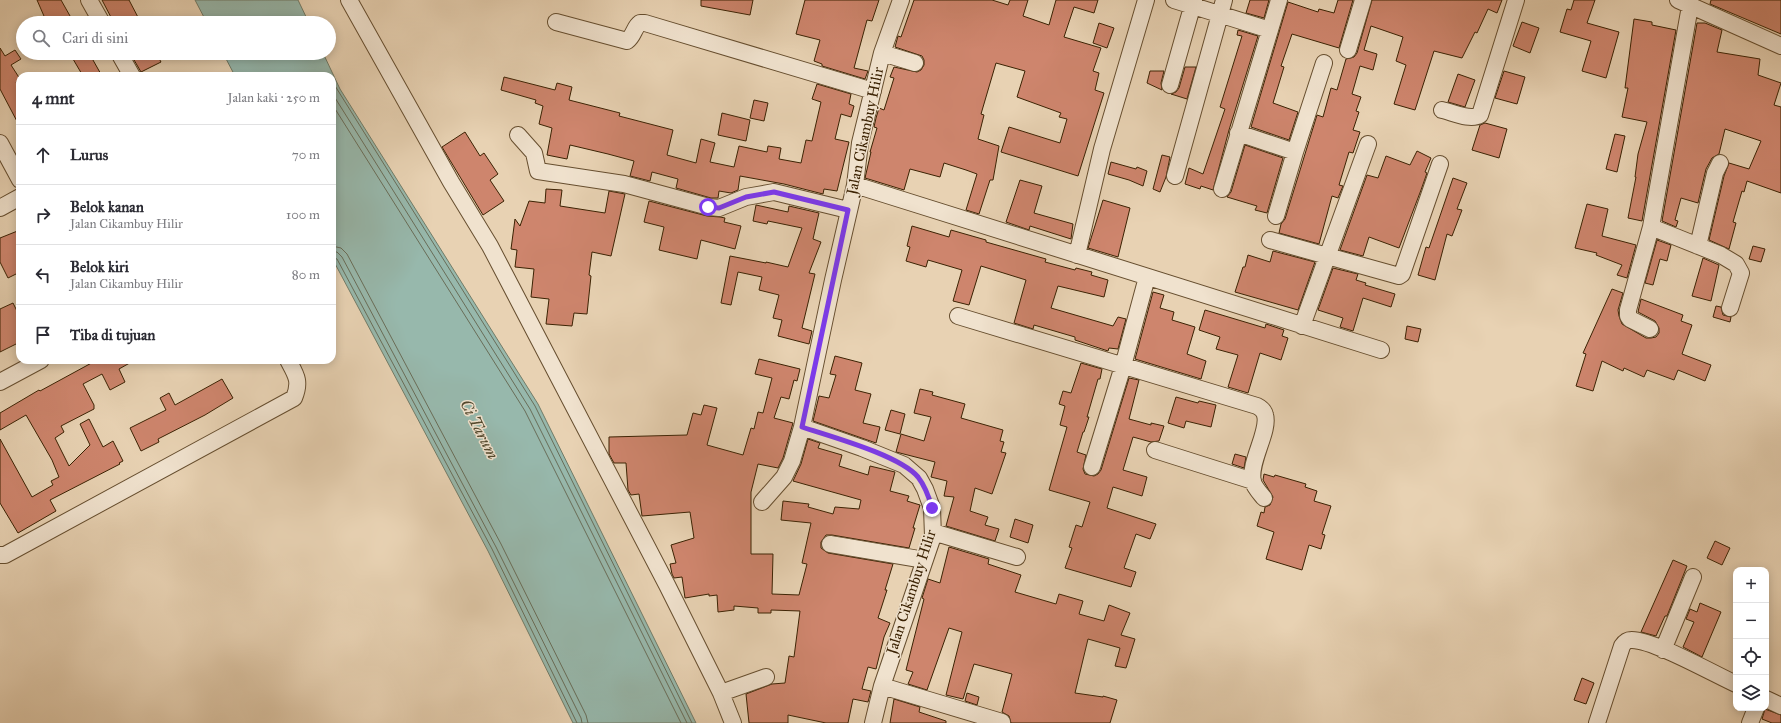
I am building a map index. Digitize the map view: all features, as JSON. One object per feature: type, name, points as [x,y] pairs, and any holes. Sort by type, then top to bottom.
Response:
[{"type":"street","points":[[89,0],[98,16]]},
{"type":"street","points":[[349,0],[447,176],[490,246],[667,585],[721,693],[733,723]]},
{"type":"street","name":"Jalan Cikambuy Hilir","points":[[873,723],[882,686],[899,631],[925,560],[933,532],[932,508],[929,498],[919,478],[895,460],[802,427],[848,210],[855,185],[860,143],[882,54],[901,0]]},
{"type":"street","points":[[1077,255],[1102,149],[1146,0]]},
{"type":"street","points":[[1174,0],[1222,7],[1270,30]]},
{"type":"street","points":[[1222,189],[1279,0]]},
{"type":"street","points":[[1348,50],[1363,0]]},
{"type":"street","points":[[1442,110],[1470,117],[1480,116],[1516,0]]},
{"type":"street","points":[[1170,85],[1193,3]]},
{"type":"street","points":[[1650,329],[1630,319],[1628,316],[1638,270],[1651,227],[1684,3],[1781,46]]},
{"type":"street","points":[[1175,176],[1222,7]]},
{"type":"street","points":[[556,22],[627,41],[630,39],[638,24],[645,23],[873,92]]},
{"type":"street","points":[[882,54],[915,62]]},
{"type":"street","points":[[123,60],[130,72]]},
{"type":"street","points":[[1276,216],[1324,63]]},
{"type":"street","points":[[1238,133],[1295,152]]},
{"type":"street","points":[[518,135],[534,153],[538,171],[624,184],[708,207],[719,208],[746,197],[774,192],[848,210]]},
{"type":"street","points":[[0,143],[16,173]]},
{"type":"street","points":[[1302,326],[1368,144]]},
{"type":"street","points":[[1270,240],[1395,276],[1402,274],[1440,164]]},
{"type":"street","points":[[1698,246],[1715,173],[1720,164]]},
{"type":"street","points":[[855,185],[1381,350]]},
{"type":"street","points":[[0,208],[16,199]]},
{"type":"street","points":[[1651,227],[1721,255],[1736,264],[1741,273],[1730,308]]},
{"type":"street","points":[[1092,467],[1123,366],[1147,277]]},
{"type":"street","points":[[958,316],[1257,406],[1262,409],[1265,414],[1266,422],[1257,453],[1253,481],[1256,488],[1264,498]]},
{"type":"street","points":[[0,382],[34,364]]},
{"type":"street","points":[[0,555],[5,555],[294,398],[298,388],[297,377],[290,364]]},
{"type":"street","points":[[762,502],[784,476],[792,461],[802,427]]},
{"type":"street","points":[[1155,450],[1253,481]]},
{"type":"street","points":[[933,532],[1018,557]]},
{"type":"street","points":[[830,544],[925,560]]},
{"type":"street","points":[[1663,650],[1693,577]]},
{"type":"street","points":[[1596,723],[1622,646],[1625,642],[1630,640],[1647,642],[1733,683]]},
{"type":"street","points":[[721,693],[766,677]]},
{"type":"street","points":[[882,686],[1002,722]]},
{"type":"street","points":[[1750,723],[1755,711]]},
{"type":"water","points":[[195,0],[298,0],[306,16],[203,16]]},
{"type":"water","points":[[227,60],[326,60],[332,72],[233,72]]},
{"type":"water","name":"Ci Tarum","points":[[336,81],[538,404],[696,723],[573,723],[488,551],[336,266]]},
{"type":"building","points":[[37,0],[61,0],[70,16],[44,16]]},
{"type":"building","points":[[102,0],[129,0],[137,16],[110,16]]},
{"type":"building","points":[[701,0],[753,0],[750,15],[701,6]]},
{"type":"building","points":[[805,0],[879,0],[872,21],[867,20],[854,68],[868,71],[865,79],[822,66],[822,64],[814,61],[820,40],[796,34]]},
{"type":"building","points":[[914,0],[992,0],[1008,5],[1010,0],[1028,0],[1023,16],[1049,25],[1056,0],[1098,0],[1094,13],[1074,7],[1064,37],[1101,48],[1093,71],[1099,73],[1095,90],[1104,93],[1078,176],[1001,152],[1009,127],[1060,143],[1067,119],[1059,117],[1061,113],[1017,97],[1025,71],[996,63],[981,114],[984,115],[978,139],[999,146],[993,180],[990,180],[979,214],[966,210],[977,174],[944,163],[940,177],[910,169],[904,190],[865,178],[870,152],[877,128],[874,127],[876,118],[879,108],[884,110],[894,78],[890,77],[894,67],[917,72],[921,70],[924,65],[922,56],[895,47],[898,36],[901,37]]},
{"type":"building","points":[[1250,0],[1269,0],[1264,18],[1246,13]]},
{"type":"building","points":[[1338,0],[1353,0],[1339,48],[1292,34],[1281,66],[1284,67],[1273,103],[1298,112],[1289,140],[1251,127],[1288,2],[1318,12],[1319,9],[1334,13]]},
{"type":"building","points":[[1372,0],[1502,0],[1497,13],[1488,9],[1477,33],[1475,32],[1462,58],[1434,51],[1415,110],[1394,104],[1406,65],[1396,61],[1403,37],[1371,26],[1364,50],[1377,54],[1373,70],[1360,66],[1352,94],[1361,97],[1356,111],[1359,112],[1353,130],[1360,132],[1353,153],[1349,152],[1339,185],[1343,186],[1338,198],[1332,196],[1319,244],[1279,233],[1281,224],[1285,219],[1317,115],[1323,117],[1331,88],[1337,90],[1346,59],[1354,57],[1357,53]]},
{"type":"building","points":[[1574,0],[1595,0],[1587,23],[1619,32],[1606,78],[1582,71],[1591,41],[1560,32],[1567,9],[1571,10]]},
{"type":"building","points":[[1711,0],[1781,0],[1781,34],[1710,4]]},
{"type":"building","points":[[1634,19],[1652,22],[1652,25],[1676,30],[1642,221],[1628,218],[1636,177],[1638,154],[1647,122],[1622,117],[1628,88],[1625,88]]},
{"type":"building","points":[[1522,22],[1539,28],[1530,53],[1513,46]]},
{"type":"building","points":[[1099,23],[1114,28],[1107,48],[1093,43]]},
{"type":"building","points":[[1697,23],[1705,23],[1722,30],[1717,52],[1760,59],[1758,75],[1781,83],[1774,105],[1781,107],[1781,193],[1747,181],[1744,192],[1742,191],[1733,222],[1736,223],[1729,249],[1709,240],[1724,176],[1729,163],[1749,169],[1761,141],[1725,129],[1719,154],[1712,158],[1706,169],[1698,203],[1681,198],[1675,220],[1678,221],[1676,227],[1662,221]]},
{"type":"building","points":[[1238,30],[1258,36],[1229,130],[1213,190],[1201,186],[1200,189],[1185,184],[1189,168],[1203,174],[1225,109],[1220,107],[1242,36],[1237,35]]},
{"type":"building","points":[[0,48],[5,56],[15,50],[16,60],[19,60],[11,65],[16,73],[16,119],[0,89]]},
{"type":"building","points":[[74,60],[93,60],[100,72],[81,72]]},
{"type":"building","points":[[134,60],[160,60],[161,62],[141,72]]},
{"type":"building","points":[[1185,67],[1196,67],[1187,99],[1171,94],[1176,92],[1179,88]]},
{"type":"building","points":[[1150,71],[1164,71],[1161,83],[1162,90],[1147,83]]},
{"type":"building","points":[[1504,71],[1525,77],[1517,104],[1495,98]]},
{"type":"building","points":[[1458,74],[1475,80],[1465,107],[1448,102]]},
{"type":"building","points":[[504,77],[555,90],[557,83],[572,87],[569,100],[620,113],[619,116],[673,130],[667,155],[696,163],[701,139],[715,143],[710,162],[734,167],[739,146],[767,152],[768,146],[781,148],[779,159],[801,163],[806,140],[812,141],[821,102],[812,99],[817,84],[851,94],[849,104],[854,106],[851,117],[841,114],[835,139],[849,142],[837,191],[824,189],[823,194],[784,184],[740,176],[738,190],[731,193],[719,191],[718,198],[711,198],[676,188],[678,179],[652,172],[650,181],[630,176],[634,161],[608,154],[570,145],[567,159],[547,155],[552,128],[539,124],[543,106],[535,103],[536,100],[501,90]]},
{"type":"building","points":[[754,100],[768,103],[764,121],[750,118]]},
{"type":"building","points":[[722,113],[750,120],[746,141],[718,135]]},
{"type":"building","points":[[1485,123],[1507,129],[1499,158],[1472,150],[1480,125]]},
{"type":"building","points":[[465,132],[480,156],[484,153],[498,174],[490,180],[504,201],[483,215],[442,147]]},
{"type":"building","points":[[1615,134],[1625,136],[1617,172],[1606,169]]},
{"type":"building","points":[[1245,145],[1283,158],[1267,213],[1255,210],[1257,206],[1227,197],[1231,192]]},
{"type":"building","points":[[1417,151],[1431,158],[1425,172],[1427,173],[1421,190],[1399,248],[1369,237],[1363,256],[1340,250],[1367,175],[1378,178],[1386,156],[1410,165]]},
{"type":"building","points":[[1162,155],[1170,157],[1166,177],[1160,192],[1153,189]]},
{"type":"building","points":[[1111,162],[1136,169],[1137,167],[1147,171],[1143,186],[1108,174]]},
{"type":"building","points":[[1453,178],[1467,183],[1457,209],[1462,210],[1452,236],[1447,234],[1435,280],[1418,275],[1426,247],[1429,248]]},
{"type":"building","points":[[1020,180],[1042,186],[1034,213],[1073,224],[1071,239],[1030,226],[1029,230],[1006,222]]},
{"type":"building","points":[[546,189],[562,190],[560,206],[605,213],[609,191],[625,194],[611,256],[592,252],[587,314],[574,313],[572,326],[546,324],[549,299],[531,297],[534,269],[515,267],[517,250],[511,249],[515,219],[520,226],[529,201],[545,203]]},
{"type":"building","points":[[1103,200],[1130,208],[1118,257],[1088,248]]},
{"type":"building","points":[[649,201],[707,216],[725,218],[724,222],[741,226],[735,249],[701,240],[697,259],[659,250],[664,227],[644,222]]},
{"type":"building","points":[[1587,204],[1608,209],[1602,236],[1636,245],[1627,278],[1617,275],[1622,265],[1596,255],[1597,253],[1575,248]]},
{"type":"building","points":[[756,205],[788,212],[789,206],[819,213],[813,239],[821,242],[809,273],[815,274],[802,328],[812,331],[809,344],[778,336],[782,320],[773,318],[779,295],[759,290],[762,277],[738,272],[731,305],[721,303],[730,256],[788,267],[802,228],[768,221],[767,224],[753,221]]},
{"type":"building","points":[[912,226],[949,237],[951,230],[986,240],[986,242],[1046,259],[1045,262],[1075,270],[1076,268],[1092,272],[1091,275],[1108,280],[1104,297],[1058,286],[1051,308],[1113,326],[1118,317],[1126,319],[1118,349],[1109,348],[1108,351],[1075,340],[1075,337],[1034,325],[1033,329],[1014,323],[1026,280],[981,266],[969,305],[953,301],[962,270],[928,260],[926,267],[906,261],[910,247],[907,246]]},
{"type":"building","points":[[16,232],[16,274],[8,278],[0,262],[0,238]]},
{"type":"building","points":[[1657,240],[1671,245],[1667,261],[1660,259],[1653,285],[1645,283]]},
{"type":"building","points":[[1753,246],[1765,249],[1761,262],[1749,259]]},
{"type":"building","points":[[1273,251],[1315,262],[1298,310],[1235,292],[1248,255],[1270,262]]},
{"type":"building","points":[[1703,258],[1719,265],[1711,301],[1692,296]]},
{"type":"building","points":[[1333,268],[1358,274],[1356,280],[1366,283],[1365,285],[1395,294],[1391,307],[1363,298],[1353,331],[1340,327],[1343,318],[1318,310]]},
{"type":"building","points":[[1612,289],[1623,293],[1618,310],[1622,324],[1646,338],[1656,337],[1659,333],[1659,328],[1655,321],[1638,312],[1641,299],[1683,315],[1681,321],[1692,325],[1682,354],[1711,365],[1705,381],[1678,370],[1674,380],[1647,370],[1644,377],[1624,368],[1623,371],[1602,361],[1593,391],[1576,386],[1586,354],[1583,353]]},
{"type":"building","points":[[1153,292],[1164,295],[1160,308],[1174,312],[1172,320],[1195,327],[1187,354],[1206,361],[1201,379],[1135,359]]},
{"type":"building","points":[[13,303],[16,309],[16,344],[0,352],[0,309]]},
{"type":"building","points":[[1716,306],[1721,307],[1723,315],[1731,317],[1730,322],[1713,317]]},
{"type":"building","points":[[1205,310],[1265,328],[1266,324],[1284,330],[1282,336],[1288,338],[1281,360],[1260,353],[1248,393],[1228,387],[1238,355],[1216,349],[1220,337],[1199,330]]},
{"type":"building","points":[[1407,326],[1421,329],[1418,342],[1405,339]]},
{"type":"building","points":[[835,356],[862,363],[855,390],[871,394],[863,423],[880,427],[876,443],[813,421],[819,396],[829,398],[836,375],[830,374]]},
{"type":"building","points":[[759,359],[800,369],[797,381],[794,380],[789,399],[781,397],[774,418],[793,423],[783,458],[778,468],[758,464],[751,492],[751,554],[773,554],[772,594],[799,595],[807,564],[802,563],[811,523],[781,520],[783,501],[809,504],[808,507],[833,514],[835,507],[859,509],[861,500],[793,481],[801,464],[808,439],[820,443],[818,448],[842,455],[839,466],[868,475],[870,466],[895,472],[890,491],[909,496],[907,501],[920,505],[909,548],[832,535],[826,535],[821,542],[821,548],[828,553],[893,564],[878,618],[890,623],[884,637],[876,669],[868,667],[862,689],[871,691],[868,702],[853,699],[848,723],[826,723],[788,715],[788,723],[749,723],[746,694],[772,684],[785,683],[789,656],[794,657],[800,611],[771,610],[771,613],[758,613],[758,608],[734,606],[734,610],[718,612],[717,595],[709,596],[709,594],[685,598],[682,577],[674,578],[672,574],[670,564],[676,563],[671,545],[694,538],[690,512],[642,516],[639,494],[631,495],[628,490],[626,463],[614,463],[609,454],[609,437],[687,435],[693,413],[701,415],[704,405],[717,408],[707,445],[743,455],[751,428],[754,429],[758,412],[763,413],[772,378],[755,374]]},
{"type":"building","points":[[1081,363],[1102,369],[1087,417],[1089,417],[1077,452],[1086,455],[1083,469],[1085,474],[1094,476],[1101,470],[1129,378],[1139,380],[1129,419],[1151,425],[1151,423],[1164,426],[1159,441],[1151,442],[1133,437],[1123,470],[1147,477],[1142,496],[1113,487],[1107,508],[1156,524],[1150,539],[1136,534],[1124,568],[1136,572],[1131,587],[1065,568],[1072,548],[1069,547],[1076,525],[1082,527],[1090,502],[1049,490],[1067,427],[1060,425],[1065,406],[1059,404],[1063,391],[1071,393]]},
{"type":"building","points":[[90,364],[128,364],[119,369],[125,382],[110,390],[102,374],[83,384],[94,405],[94,409],[61,426],[64,432],[55,438],[69,466],[90,445],[80,424],[89,419],[103,447],[113,441],[123,461],[119,463],[120,464],[50,500],[56,511],[18,533],[0,503],[0,439],[32,497],[53,485],[51,481],[59,477],[52,460],[26,415],[0,430],[0,413],[39,390],[40,391]]},
{"type":"building","points":[[222,379],[233,398],[205,415],[158,439],[159,442],[141,451],[130,428],[166,410],[160,398],[169,393],[175,405]]},
{"type":"building","points":[[920,389],[933,392],[932,395],[965,404],[961,418],[1003,430],[1000,441],[1004,442],[1001,452],[1006,453],[992,494],[975,488],[970,511],[988,517],[985,525],[999,529],[995,541],[946,526],[954,497],[944,496],[947,481],[931,477],[935,462],[896,452],[901,434],[924,441],[931,417],[914,413]]},
{"type":"building","points":[[1176,397],[1198,403],[1199,401],[1216,405],[1211,427],[1186,421],[1184,428],[1168,423]]},
{"type":"building","points":[[891,410],[905,414],[900,434],[885,430]]},
{"type":"building","points":[[1235,454],[1246,457],[1244,468],[1232,464]]},
{"type":"building","points":[[1264,474],[1274,477],[1275,475],[1306,484],[1305,487],[1317,491],[1314,501],[1331,506],[1322,534],[1325,535],[1321,549],[1309,545],[1302,570],[1266,559],[1274,532],[1257,526],[1261,512],[1264,513],[1265,507],[1270,505],[1273,497],[1263,480]]},
{"type":"building","points":[[1015,519],[1033,525],[1028,543],[1010,537]]},
{"type":"building","points":[[1715,541],[1730,548],[1722,565],[1707,558]]},
{"type":"building","points":[[949,547],[989,559],[988,564],[1021,575],[1015,592],[1056,604],[1059,594],[1083,601],[1079,614],[1104,621],[1109,605],[1130,613],[1121,635],[1135,639],[1126,668],[1115,666],[1120,648],[1088,639],[1075,693],[1103,696],[1117,700],[1110,723],[1011,723],[1009,716],[1002,712],[1012,674],[974,664],[963,699],[946,695],[962,632],[949,628],[927,690],[908,684],[913,672],[906,670],[924,599],[922,598],[928,579],[940,583]]},
{"type":"building","points":[[1673,560],[1687,566],[1667,616],[1665,616],[1656,636],[1641,632]]},
{"type":"building","points":[[1700,603],[1721,612],[1702,657],[1683,647],[1694,622],[1686,619],[1690,609],[1697,612]]},
{"type":"building","points":[[1582,678],[1594,683],[1586,704],[1574,700]]},
{"type":"building","points":[[967,693],[979,697],[977,705],[965,701]]},
{"type":"building","points":[[894,699],[920,707],[919,712],[946,721],[946,723],[890,723]]},
{"type":"building","points":[[1769,710],[1781,715],[1781,723],[1772,723],[1762,719],[1764,711]]},
{"type":"route","points":[[708,207],[719,208],[728,206],[746,197],[774,192],[848,210],[802,427],[895,460],[904,465],[919,478],[926,489],[932,508]]}]
